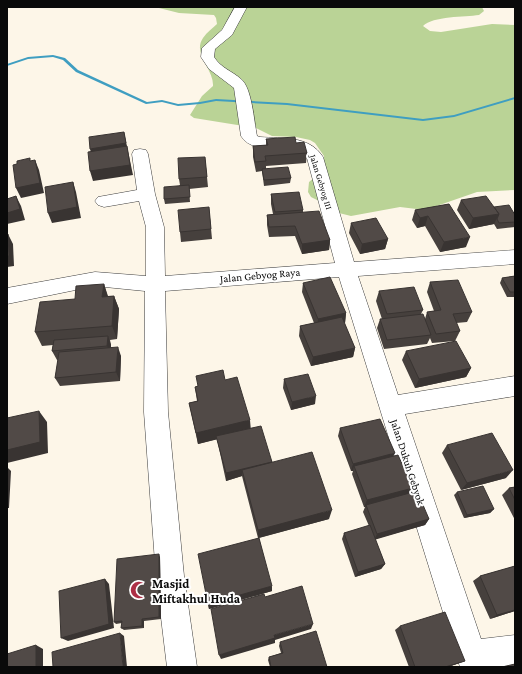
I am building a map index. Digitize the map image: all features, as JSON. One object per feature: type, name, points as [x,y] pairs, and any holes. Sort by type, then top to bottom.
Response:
[{"type":"street","name":"Jalan Gebyog III","points":[[241,7],[227,33],[207,50],[208,58],[211,63],[238,83],[243,101],[249,136],[251,139],[257,142],[302,145],[311,150],[346,268]]},
{"type":"street","points":[[140,154],[146,194],[154,227],[156,412],[170,576],[182,667]]},
{"type":"street","points":[[104,201],[146,194]]},
{"type":"street","name":"Jalan Gebyog Raya","points":[[7,296],[95,279],[154,284],[346,268],[515,257]]},
{"type":"street","name":"Jalan Dukuh Gebyok","points":[[346,268],[473,661],[515,650]]},
{"type":"street","points":[[390,406],[515,386]]},
{"type":"green space","points":[[155,7],[482,7],[484,11],[479,15],[434,20],[423,26],[430,31],[441,32],[492,24],[515,25],[515,190],[477,192],[425,210],[400,207],[351,216],[335,212],[331,207],[311,197],[308,192],[309,182],[324,170],[324,156],[315,143],[310,140],[296,137],[272,136],[256,128],[194,118],[190,115],[202,96],[213,86],[210,74],[200,50],[200,44],[208,32],[217,24],[216,18],[214,15],[179,13]]},
{"type":"building","points":[[124,132],[126,143],[90,149],[89,137]]},
{"type":"building","points":[[295,137],[296,143],[304,142],[307,153],[265,156],[266,161],[255,162],[253,146],[268,145],[266,139]]},
{"type":"building","points":[[127,146],[130,165],[90,171],[88,152]]},
{"type":"building","points":[[205,157],[207,177],[179,179],[178,158]]},
{"type":"building","points":[[30,158],[30,161],[35,160],[40,183],[16,188],[13,165],[17,164],[17,161]]},
{"type":"building","points":[[288,167],[291,178],[264,180],[262,169]]},
{"type":"building","points":[[73,182],[77,207],[48,213],[45,187]]},
{"type":"building","points":[[189,185],[190,197],[164,199],[164,187]]},
{"type":"building","points":[[299,192],[303,210],[275,212],[271,194]]},
{"type":"building","points":[[16,196],[20,209],[7,213],[7,199]]},
{"type":"building","points":[[486,196],[499,214],[473,218],[461,200]]},
{"type":"building","points":[[449,204],[470,237],[444,242],[428,216],[420,218],[415,210]]},
{"type":"building","points":[[509,205],[515,215],[515,222],[499,223],[497,219],[499,214],[494,207]]},
{"type":"building","points":[[209,207],[211,229],[180,232],[178,210]]},
{"type":"building","points":[[319,211],[330,240],[302,244],[295,226],[269,227],[267,215]]},
{"type":"building","points":[[376,218],[388,239],[362,244],[351,223]]},
{"type":"building","points":[[8,234],[9,256],[7,256]]},
{"type":"building","points":[[515,276],[515,292],[510,292],[502,278]]},
{"type":"building","points":[[330,277],[346,313],[318,319],[303,283]]},
{"type":"building","points":[[458,280],[472,312],[453,314],[460,331],[436,334],[427,312],[441,310],[430,282]]},
{"type":"building","points":[[104,284],[102,297],[114,296],[112,326],[35,332],[40,302],[75,299],[76,286]]},
{"type":"building","points":[[414,287],[423,310],[387,314],[379,291]]},
{"type":"building","points":[[423,314],[431,335],[387,340],[380,319]]},
{"type":"building","points":[[342,317],[355,348],[313,357],[300,326]]},
{"type":"building","points":[[108,336],[107,346],[52,351],[54,340]]},
{"type":"building","points":[[456,341],[471,368],[419,379],[406,351]]},
{"type":"building","points":[[118,347],[116,372],[55,378],[59,352]]},
{"type":"building","points":[[223,370],[225,380],[237,377],[250,420],[196,433],[189,403],[198,401],[195,387],[198,386],[196,376]]},
{"type":"building","points":[[308,374],[316,396],[292,402],[284,379]]},
{"type":"building","points":[[39,411],[40,442],[7,450],[7,418]]},
{"type":"building","points":[[380,419],[395,453],[353,464],[340,428]]},
{"type":"building","points":[[261,426],[272,462],[226,473],[216,436]]},
{"type":"building","points":[[492,433],[513,470],[467,483],[447,445]]},
{"type":"building","points":[[312,452],[332,510],[258,530],[242,470]]},
{"type":"building","points":[[398,455],[413,488],[367,500],[354,466]]},
{"type":"building","points":[[483,486],[494,509],[467,515],[457,492]]},
{"type":"building","points":[[515,487],[515,500],[509,488]]},
{"type":"building","points":[[417,491],[429,519],[377,534],[366,505]]},
{"type":"building","points":[[370,525],[385,564],[358,572],[344,533]]},
{"type":"building","points":[[259,538],[272,586],[208,604],[198,554]]},
{"type":"building","name":"Masjid Miftakhul Huda","points":[[159,554],[159,617],[142,619],[142,626],[121,628],[122,621],[114,622],[117,559]]},
{"type":"building","points":[[515,566],[515,610],[497,615],[480,576]]},
{"type":"building","points":[[105,579],[109,624],[61,638],[59,591]]},
{"type":"building","points":[[302,586],[313,624],[274,635],[275,638],[219,655],[211,609],[264,594],[265,597]]},
{"type":"building","points":[[445,612],[465,661],[445,667],[415,667],[400,626]]},
{"type":"building","points":[[316,631],[327,667],[271,667],[269,657],[283,653],[280,642]]},
{"type":"building","points":[[120,633],[123,667],[53,667],[52,652]]},
{"type":"building","points":[[36,645],[36,667],[7,667],[7,654]]},
{"type":"building","points":[[515,664],[515,667],[502,667]]},
{"type":"waterway","points":[[7,65],[28,58],[53,56],[64,59],[77,71],[146,103],[162,101],[178,105],[216,100],[287,104],[423,120],[454,116],[515,98]]},
{"type":"place","name":"Masjid Miftakhul Huda","points":[[139,590]]}]
